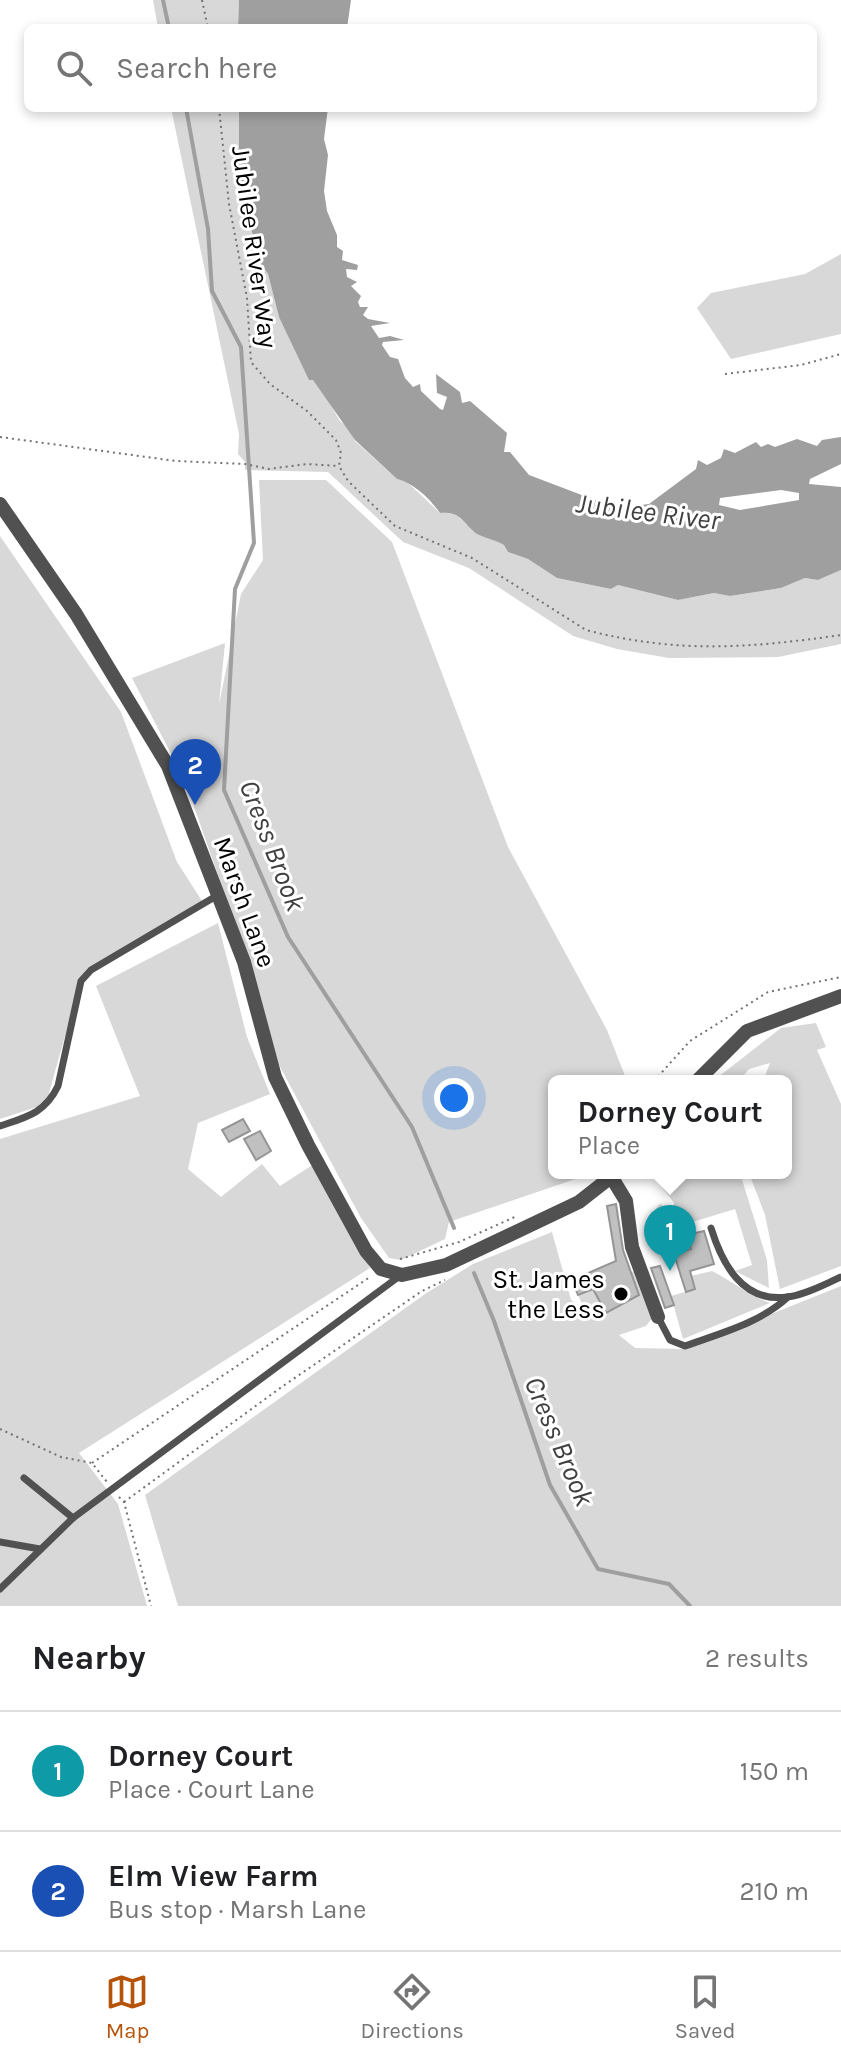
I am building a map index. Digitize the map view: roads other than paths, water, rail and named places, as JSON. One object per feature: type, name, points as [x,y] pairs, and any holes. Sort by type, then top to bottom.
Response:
[{"type":"street","name":"Marsh Lane","points":[[0,504],[76,614],[168,766],[244,962],[275,1077],[366,1251],[381,1269],[402,1275]]},
{"type":"street","points":[[703,1075],[747,1031],[841,996]]},
{"type":"street","points":[[402,1275],[446,1265],[579,1202],[609,1179]]},
{"type":"street","points":[[616,1179],[626,1201],[632,1247],[658,1317]]},
{"type":"lane","points":[[0,1126],[38,1114],[51,1101],[58,1086],[81,981],[91,970],[218,895]]},
{"type":"lane","points":[[711,1228],[721,1261],[730,1273],[757,1292],[788,1297]]},
{"type":"lane","points":[[1,1585],[73,1518],[402,1275]]},
{"type":"lane","points":[[658,1317],[670,1340],[685,1346],[774,1311],[788,1297],[841,1277]]},
{"type":"lane","points":[[24,1478],[73,1518]]},
{"type":"lane","points":[[0,1542],[40,1549]]},
{"type":"water","points":[[239,0],[351,0],[348,24],[238,24]]},
{"type":"water","name":"Jubilee River","points":[[239,112],[327,112],[324,139],[328,155],[324,191],[327,211],[337,235],[337,247],[343,251],[342,260],[358,265],[357,270],[346,269],[347,277],[357,282],[351,286],[361,296],[358,302],[360,307],[368,307],[363,315],[368,319],[390,323],[371,326],[379,338],[390,336],[404,340],[383,342],[382,345],[390,357],[398,359],[405,378],[413,387],[420,384],[421,391],[443,410],[447,397],[437,393],[436,374],[460,392],[462,403],[470,401],[507,433],[504,452],[510,452],[529,475],[616,508],[649,504],[696,469],[698,460],[707,465],[721,458],[724,449],[735,453],[756,442],[761,447],[768,444],[775,447],[797,439],[817,446],[822,440],[841,437],[841,464],[810,479],[809,484],[841,487],[841,570],[818,580],[805,578],[781,588],[730,596],[714,593],[678,600],[618,585],[611,589],[557,578],[528,559],[508,552],[504,545],[474,532],[454,514],[440,513],[421,492],[397,479],[355,440],[313,380],[309,380],[279,317],[268,274],[259,261],[261,254],[255,245],[239,175]],"holes":[[[781,490],[799,493],[799,500],[740,510],[719,505],[720,498]]]},
{"type":"waterway","name":"Cress Brook","points":[[163,0],[168,24]]},
{"type":"waterway","name":"Cress Brook","points":[[187,112],[208,229],[212,291],[241,347],[254,543],[235,589],[224,790],[288,937],[412,1127],[454,1228]]},
{"type":"waterway","name":"Cress Brook","points":[[474,1273],[494,1321],[550,1485],[598,1569],[669,1584],[690,1606]]},
{"type":"place","name":"Elm View Farm","points":[[195,805]]},
{"type":"place","name":"Dorney Court","points":[[670,1271]]},
{"type":"place","name":"St. James the Less","points":[[621,1294]]}]
